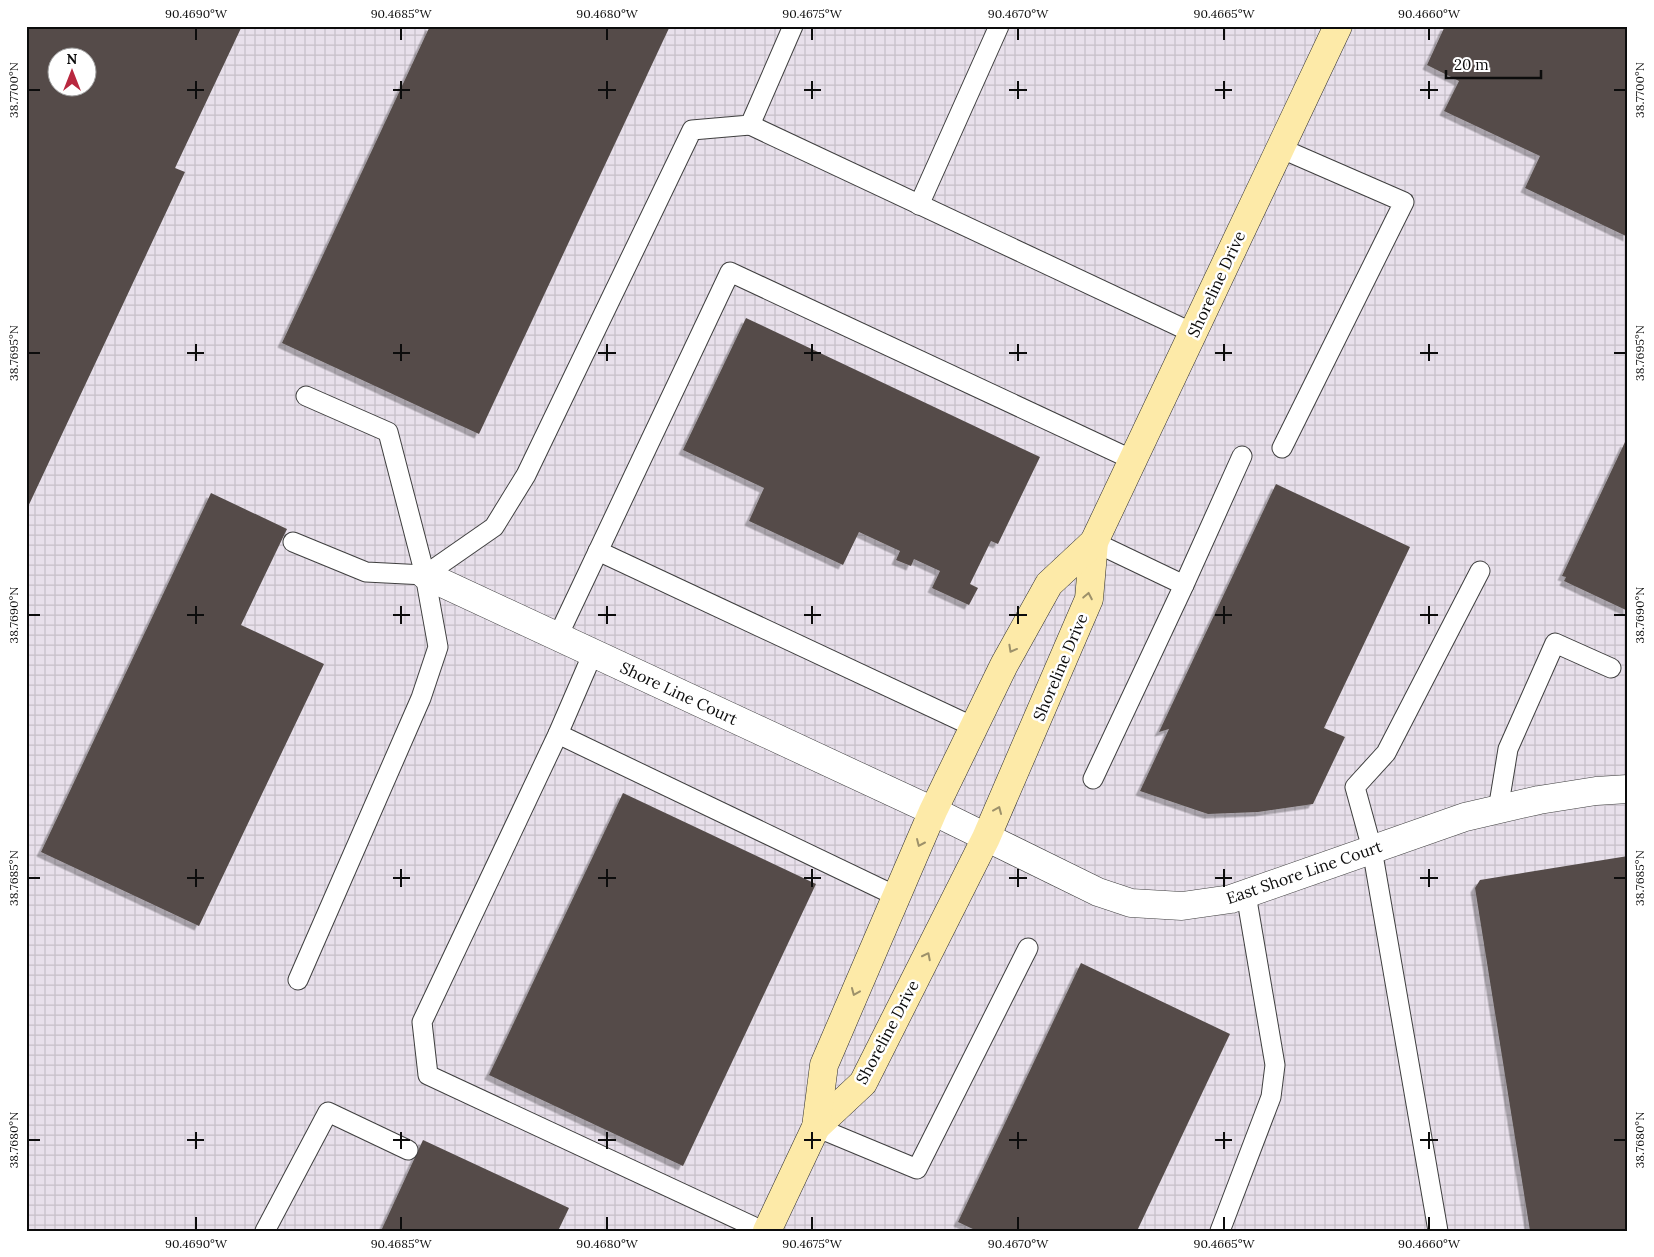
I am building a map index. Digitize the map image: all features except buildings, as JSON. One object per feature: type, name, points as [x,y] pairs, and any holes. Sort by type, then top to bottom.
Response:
[{"type":"street","name":"Shoreline Drive","points":[[816,1127],[863,1083],[986,838],[1089,599],[1094,542],[1338,26]]},
{"type":"street","name":"Shoreline Drive","points":[[816,1127],[824,1065],[933,811],[1004,665],[1048,584],[1094,542]]},
{"type":"street","name":"Shore Line Court","points":[[425,575],[933,811]]},
{"type":"street","name":"East Shore Line Court","points":[[933,811],[1098,892],[1131,903],[1182,906],[1231,899],[1465,817],[1539,800],[1596,791],[1628,789]]},
{"type":"street","points":[[767,1231],[816,1127]]},
{"type":"lane","points":[[750,125],[793,26]]},
{"type":"lane","points":[[919,204],[999,26]]},
{"type":"lane","points":[[293,542],[366,572],[425,575],[494,527],[526,475],[692,130],[750,125],[1193,333]]},
{"type":"lane","points":[[1280,148],[1404,202],[1282,448]]},
{"type":"lane","points":[[558,636],[730,272],[1133,460]]},
{"type":"lane","points":[[298,980],[421,698],[438,647],[425,575],[388,432],[306,396]]},
{"type":"lane","points":[[1093,779],[1242,456]]},
{"type":"lane","points":[[1094,542],[1184,585]]},
{"type":"lane","points":[[598,551],[974,726]]},
{"type":"lane","points":[[1438,1231],[1372,850],[1355,787],[1386,753],[1480,571]]},
{"type":"lane","points":[[1498,810],[1508,749],[1556,643],[1611,668]]},
{"type":"lane","points":[[593,652],[558,734],[422,1022],[428,1075],[763,1231]]},
{"type":"lane","points":[[558,734],[896,896]]},
{"type":"lane","points":[[1220,1231],[1271,1097],[1275,1065],[1246,894]]},
{"type":"lane","points":[[816,1127],[917,1169],[1028,948]]},
{"type":"lane","points":[[265,1231],[328,1112],[408,1150]]},
{"type":"shaded area","points":[[26,26],[1628,26],[1628,1231],[26,1231]]}]
